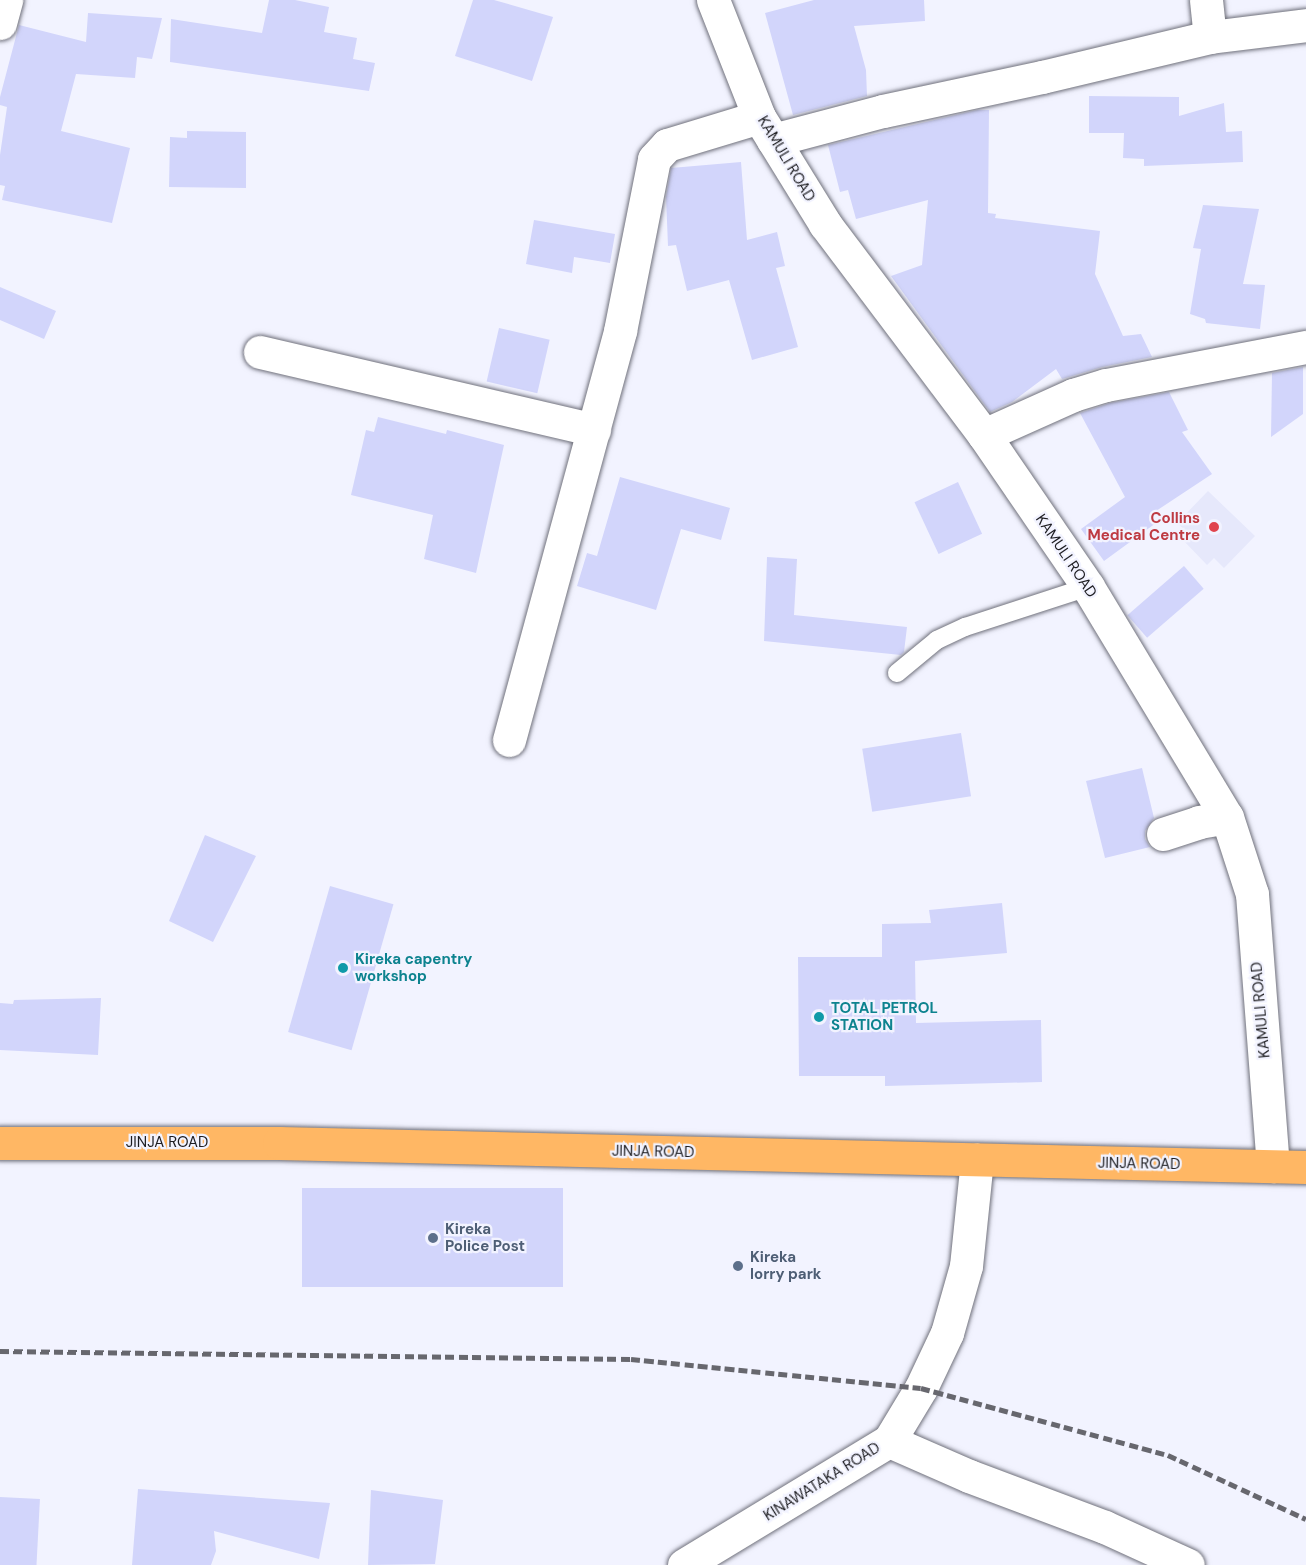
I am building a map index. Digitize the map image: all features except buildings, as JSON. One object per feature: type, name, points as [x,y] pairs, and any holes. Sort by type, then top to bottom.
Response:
[{"type":"highway","name":"JINJA ROAD","points":[[0,1143],[279,1143],[1306,1167]]},
{"type":"street","points":[[0,23],[6,0]]},
{"type":"street","name":"KAMULI ROAD","points":[[714,0],[766,128],[825,224],[984,435],[1088,587],[1227,817],[1252,894],[1274,1166]]},
{"type":"street","points":[[1206,0],[1210,37]]},
{"type":"street","points":[[509,740],[620,331],[654,159],[667,145],[883,111],[1042,77],[1210,37],[1306,25]]},
{"type":"street","points":[[984,435],[1073,395],[1106,385],[1306,346]]},
{"type":"street","points":[[260,352],[594,430]]},
{"type":"street","points":[[1163,834],[1199,822],[1227,817]]},
{"type":"street","name":"KINAWATAKA ROAD","points":[[684,1565],[889,1441],[921,1388],[947,1333],[966,1266],[977,1160]]},
{"type":"street","points":[[889,1441],[969,1476],[1105,1527],[1188,1565]]},
{"type":"lane","points":[[897,674],[937,640],[965,627],[1088,587]]},
{"type":"shaded area","name":"Collins Medical Centre","points":[[1208,491],[1255,536],[1224,568],[1214,558],[1207,565],[1181,538],[1187,532],[1177,523]]},
{"type":"railway","points":[[0,1351],[631,1359],[921,1388],[1168,1455],[1306,1519]]},
{"type":"place","name":"Collins Medical Centre","points":[[1214,527]]},
{"type":"place","name":"Kireka capentry workshop","points":[[343,968]]},
{"type":"place","name":"TOTAL PETROL STATION","points":[[819,1017]]},
{"type":"place","name":"Kireka Police Post","points":[[433,1238]]},
{"type":"place","name":"Kireka lorry park","points":[[738,1266]]}]
